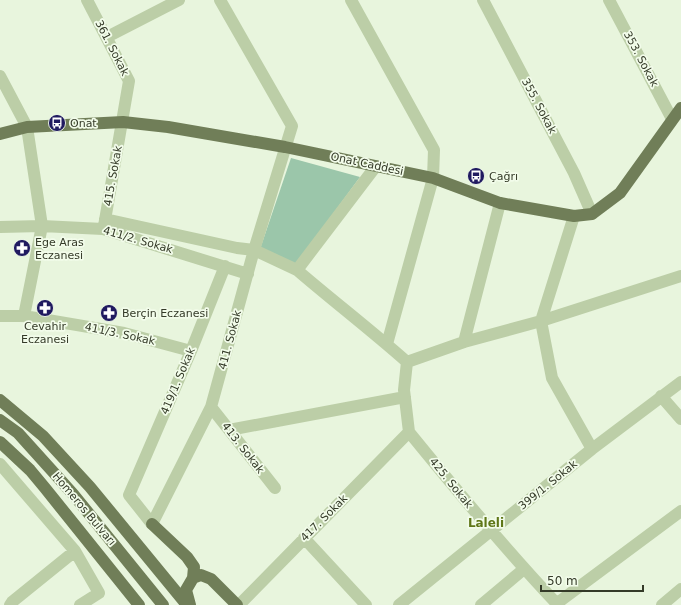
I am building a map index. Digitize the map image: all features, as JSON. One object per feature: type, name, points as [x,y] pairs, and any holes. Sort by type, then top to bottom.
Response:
[{"type":"main road","points":[[592,214],[620,193],[681,108]]},
{"type":"main road","name":"Onat Caddesi","points":[[0,134],[27,126],[123,122],[168,126],[285,147],[433,178],[500,203],[574,216],[592,214]]},
{"type":"main road","points":[[0,400],[43,436],[90,487],[187,605]]},
{"type":"main road","name":"Homeros Bulvarı","points":[[0,420],[18,433],[73,494],[163,605]]},
{"type":"main road","name":"Homeros Bulvarı","points":[[0,442],[30,470],[139,605]]},
{"type":"main road","points":[[152,524],[187,557],[194,567],[193,578],[186,590],[190,605]]},
{"type":"main road","points":[[193,578],[201,575],[210,579],[238,605]]},
{"type":"street","name":"361. Sokak","points":[[87,0],[129,81],[123,122]]},
{"type":"street","points":[[107,37],[179,0]]},
{"type":"street","name":"411. Sokak","points":[[152,524],[211,407],[254,250],[292,126],[220,0]]},
{"type":"street","points":[[351,0],[434,150],[433,178],[387,344]]},
{"type":"street","name":"355. Sokak","points":[[483,0],[574,173],[592,214]]},
{"type":"street","name":"353. Sokak","points":[[609,0],[672,119]]},
{"type":"street","points":[[0,76],[27,126],[42,226],[24,316]]},
{"type":"street","name":"415. Sokak","points":[[104,224],[123,122]]},
{"type":"street","points":[[297,270],[376,166]]},
{"type":"street","points":[[464,342],[500,203]]},
{"type":"street","points":[[574,216],[542,321],[552,378],[592,449]]},
{"type":"street","points":[[104,224],[254,250],[297,270],[333,302],[387,344],[407,362]]},
{"type":"street","name":"411/2. Sokak","points":[[0,227],[104,224],[248,274]]},
{"type":"street","name":"419/1. Sokak","points":[[152,524],[129,495],[191,351],[225,266]]},
{"type":"street","points":[[407,362],[464,342],[542,321],[681,276]]},
{"type":"street","name":"411/3. Sokak","points":[[0,316],[24,316],[124,333],[191,351]]},
{"type":"street","points":[[407,362],[404,390],[409,432]]},
{"type":"street","name":"399/1. Sokak","points":[[399,605],[592,449],[681,382]]},
{"type":"street","points":[[661,396],[681,420]]},
{"type":"street","points":[[229,430],[405,397]]},
{"type":"street","name":"413. Sokak","points":[[211,407],[275,488]]},
{"type":"street","name":"425. Sokak","points":[[409,432],[491,532],[557,604]]},
{"type":"street","name":"417. Sokak","points":[[238,605],[409,432]]},
{"type":"street","points":[[0,464],[75,551],[99,593],[80,605]]},
{"type":"street","points":[[557,604],[681,511]]},
{"type":"street","points":[[304,538],[366,605]]},
{"type":"street","points":[[10,605],[75,551]]},
{"type":"street","points":[[481,605],[524,569]]},
{"type":"street","points":[[662,605],[681,589]]},
{"type":"green space","points":[[291,158],[360,177],[294,267],[260,249]]},
{"type":"place","name":"Onat","points":[[57,123]]},
{"type":"place","name":"Çağrı","points":[[476,176]]},
{"type":"place","name":"Ege Aras Eczanesi","points":[[22,248]]},
{"type":"place","name":"Cevahir Eczanesi","points":[[45,308]]},
{"type":"place","name":"Berçin Eczanesi","points":[[109,313]]},
{"type":"district","name":"Laleli","points":[[486,523]]}]
